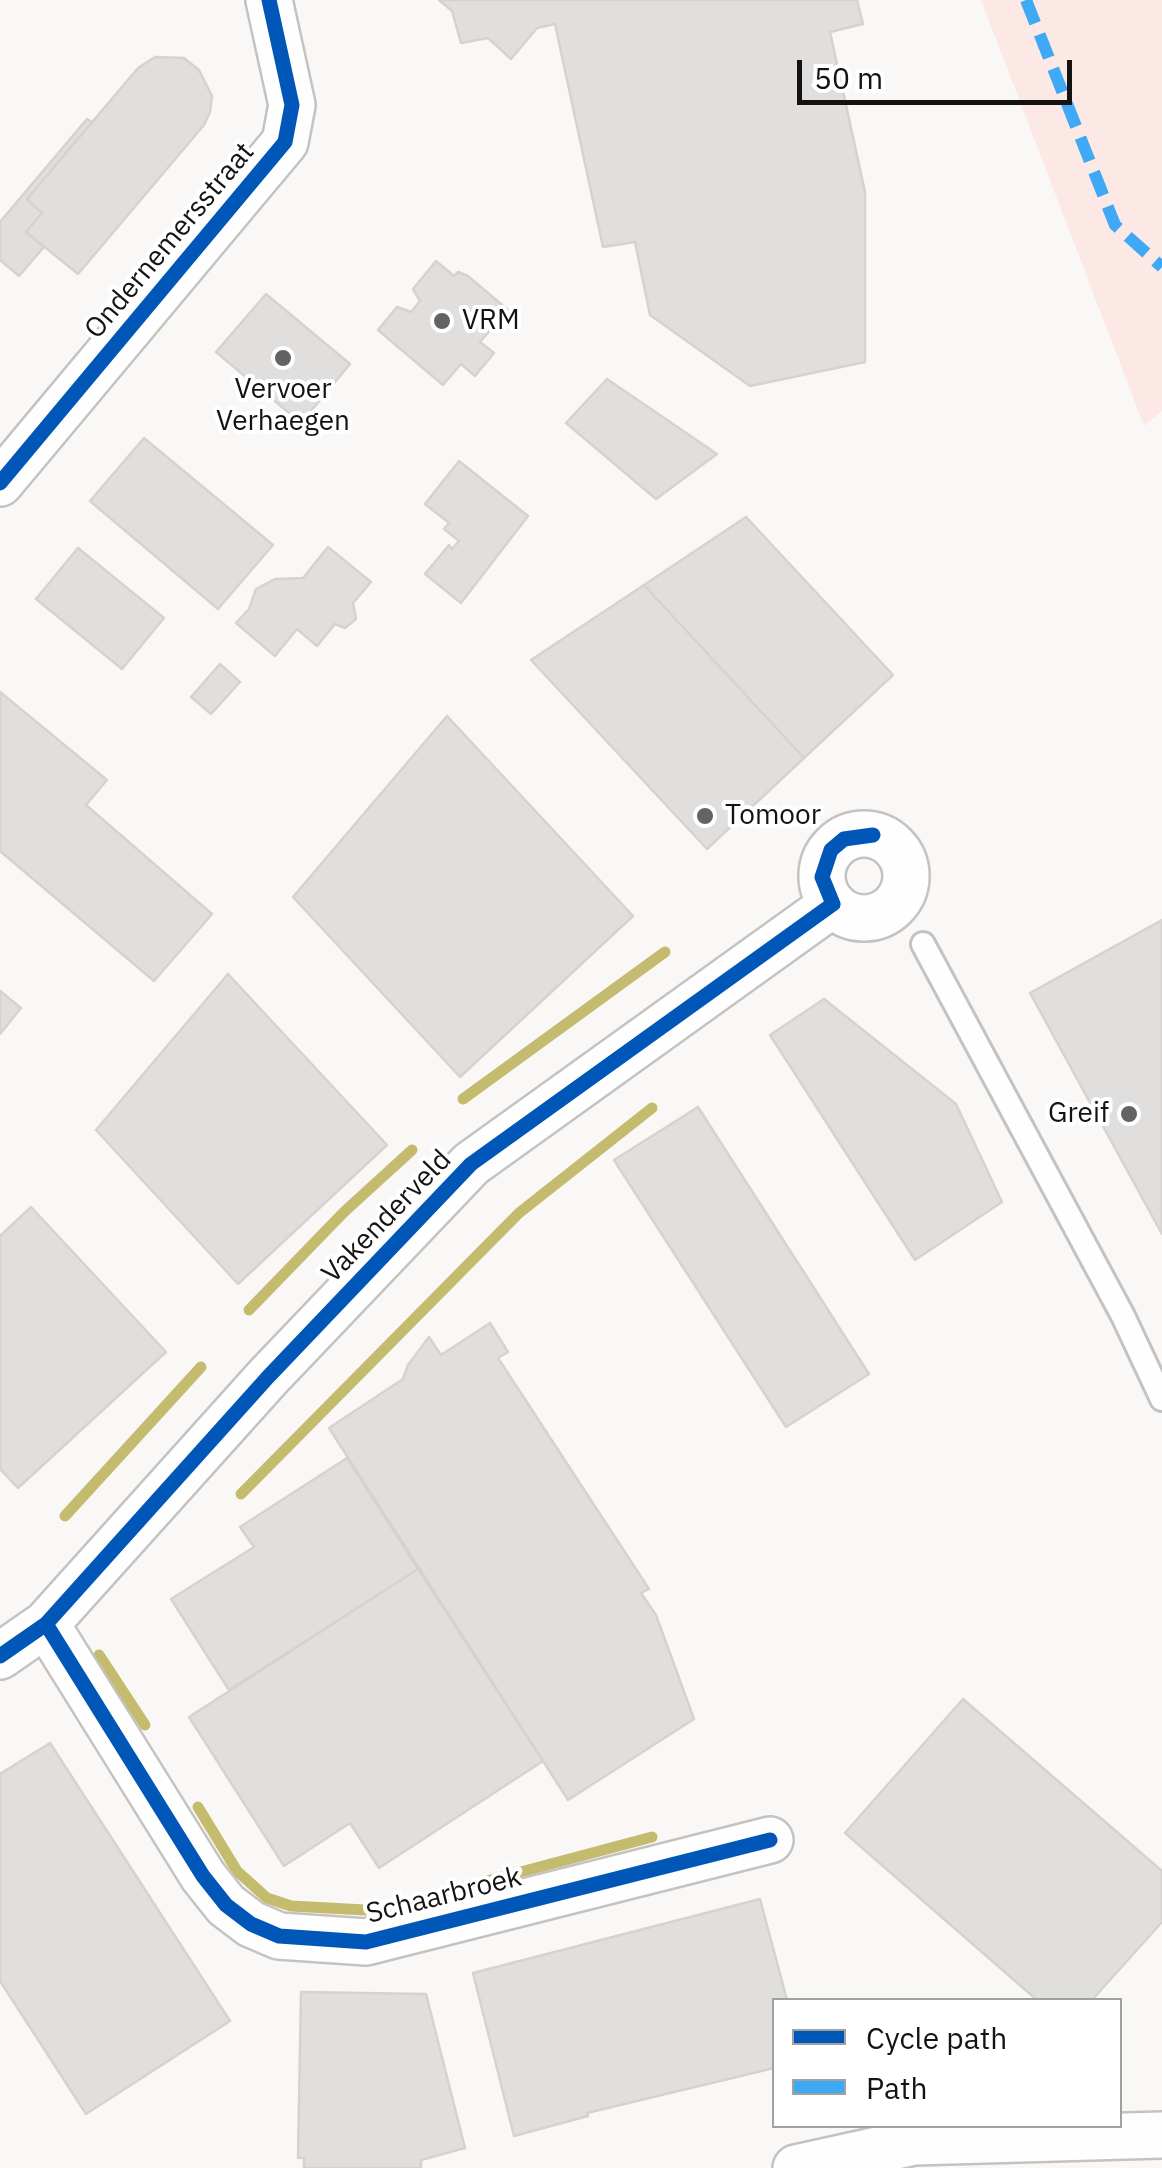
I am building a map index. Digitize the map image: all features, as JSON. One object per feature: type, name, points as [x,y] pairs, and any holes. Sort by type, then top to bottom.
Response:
[{"type":"street","name":"Ondernemersstraat","points":[[0,482],[286,142],[292,106],[269,0]]},
{"type":"street","name":"Vakenderveld","points":[[0,1656],[46,1624],[268,1377],[471,1164],[833,904]]},
{"type":"street","name":"Schaarbroek","points":[[46,1624],[202,1876],[226,1906],[251,1924],[279,1936],[366,1942],[770,1840]]},
{"type":"street","points":[[796,2168],[914,2142],[1162,2135]]},
{"type":"lane","points":[[923,944],[1123,1316],[1162,1399]]},
{"type":"shaded area","points":[[981,0],[1162,0],[1162,411],[1144,426]]},
{"type":"building","points":[[439,0],[857,0],[863,24],[830,32],[865,192],[865,362],[750,386],[650,315],[635,242],[603,247],[555,24],[537,28],[511,59],[488,38],[461,43],[452,11]]},
{"type":"building","points":[[155,57],[184,58],[199,70],[212,96],[210,112],[204,125],[78,274],[26,232],[42,213],[27,199],[138,68]]},
{"type":"building","points":[[87,119],[92,122],[27,199],[42,213],[26,232],[44,247],[19,276],[0,260],[0,222]]},
{"type":"building","name":"VRM","points":[[436,261],[454,276],[458,272],[468,276],[508,310],[480,342],[494,353],[475,376],[461,364],[443,385],[378,330],[397,307],[411,312],[420,301],[413,289]]},
{"type":"building","name":"Vervoer Verhaegen","points":[[266,294],[350,364],[301,423],[216,352]]},
{"type":"building","points":[[607,379],[717,454],[656,499],[566,423]]},
{"type":"building","points":[[144,438],[273,545],[218,609],[90,501]]},
{"type":"building","points":[[459,461],[528,516],[461,603],[425,574],[449,545],[452,549],[459,541],[444,529],[449,523],[425,504]]},
{"type":"building","points":[[746,517],[893,675],[804,758],[644,585]]},
{"type":"building","points":[[328,547],[371,582],[353,603],[356,619],[345,628],[335,624],[317,646],[297,629],[275,656],[236,623],[249,609],[256,589],[275,579],[303,578]]},
{"type":"building","points":[[78,548],[164,618],[122,669],[36,599]]},
{"type":"building","points":[[644,585],[804,758],[707,849],[531,660]]},
{"type":"building","points":[[220,664],[240,682],[211,714],[191,697]]},
{"type":"building","points":[[0,692],[107,780],[86,805],[212,914],[154,981],[0,851]]},
{"type":"building","points":[[447,716],[633,916],[460,1077],[293,897]]},
{"type":"building","name":"Greif","points":[[1162,920],[1162,1234],[1030,993]]},
{"type":"building","points":[[228,974],[387,1145],[238,1284],[96,1130]]},
{"type":"building","points":[[0,991],[21,1008],[0,1034]]},
{"type":"building","points":[[824,999],[956,1104],[1002,1202],[915,1260],[770,1035]]},
{"type":"building","points":[[698,1107],[869,1374],[786,1427],[614,1160]]},
{"type":"building","points":[[31,1207],[166,1352],[18,1488],[0,1469],[0,1236]]},
{"type":"building","points":[[490,1323],[508,1352],[498,1358],[649,1589],[641,1593],[656,1615],[694,1719],[568,1800],[329,1428],[403,1379],[408,1365],[429,1337],[441,1355]]},
{"type":"building","points":[[347,1458],[418,1569],[229,1690],[171,1599],[254,1547],[240,1527]]},
{"type":"building","points":[[418,1569],[543,1761],[379,1868],[350,1823],[284,1866],[189,1717]]},
{"type":"building","points":[[963,1699],[1162,1871],[1162,1922],[1094,1998],[1035,1998],[845,1833]]},
{"type":"building","points":[[50,1743],[230,2021],[86,2114],[0,1981],[0,1774]]},
{"type":"building","points":[[760,1899],[786,1998],[772,1998],[772,2068],[587,2113],[588,2116],[514,2136],[473,1973]]},
{"type":"building","points":[[301,1992],[426,1994],[465,2148],[421,2160],[421,2168],[304,2168],[304,2158],[298,2158]]},
{"type":"waterway","points":[[463,1099],[665,952]]},
{"type":"waterway","points":[[241,1494],[519,1213],[652,1108]]},
{"type":"waterway","points":[[249,1310],[344,1212],[412,1150]]},
{"type":"waterway","points":[[65,1516],[201,1367]]},
{"type":"waterway","points":[[99,1655],[145,1725]]},
{"type":"waterway","points":[[198,1807],[237,1871],[267,1898],[291,1906],[365,1910]]},
{"type":"waterway","points":[[457,1889],[652,1837]]},
{"type":"marked path","points":[[1026,0],[1115,225],[1162,267]]},
{"type":"cycle path","points":[[0,483],[285,142],[292,105],[269,0]]},
{"type":"cycle path","points":[[0,1656],[46,1624],[268,1377],[471,1164],[833,904],[822,877],[831,850],[844,839],[873,835]]},
{"type":"cycle path","points":[[46,1624],[203,1876],[226,1905],[251,1924],[279,1936],[366,1942],[770,1840]]},
{"type":"place","name":"VRM","points":[[442,321]]},
{"type":"place","name":"Vervoer Verhaegen","points":[[283,358]]},
{"type":"place","name":"Tomoor","points":[[705,816]]},
{"type":"place","name":"Greif","points":[[1129,1114]]}]
